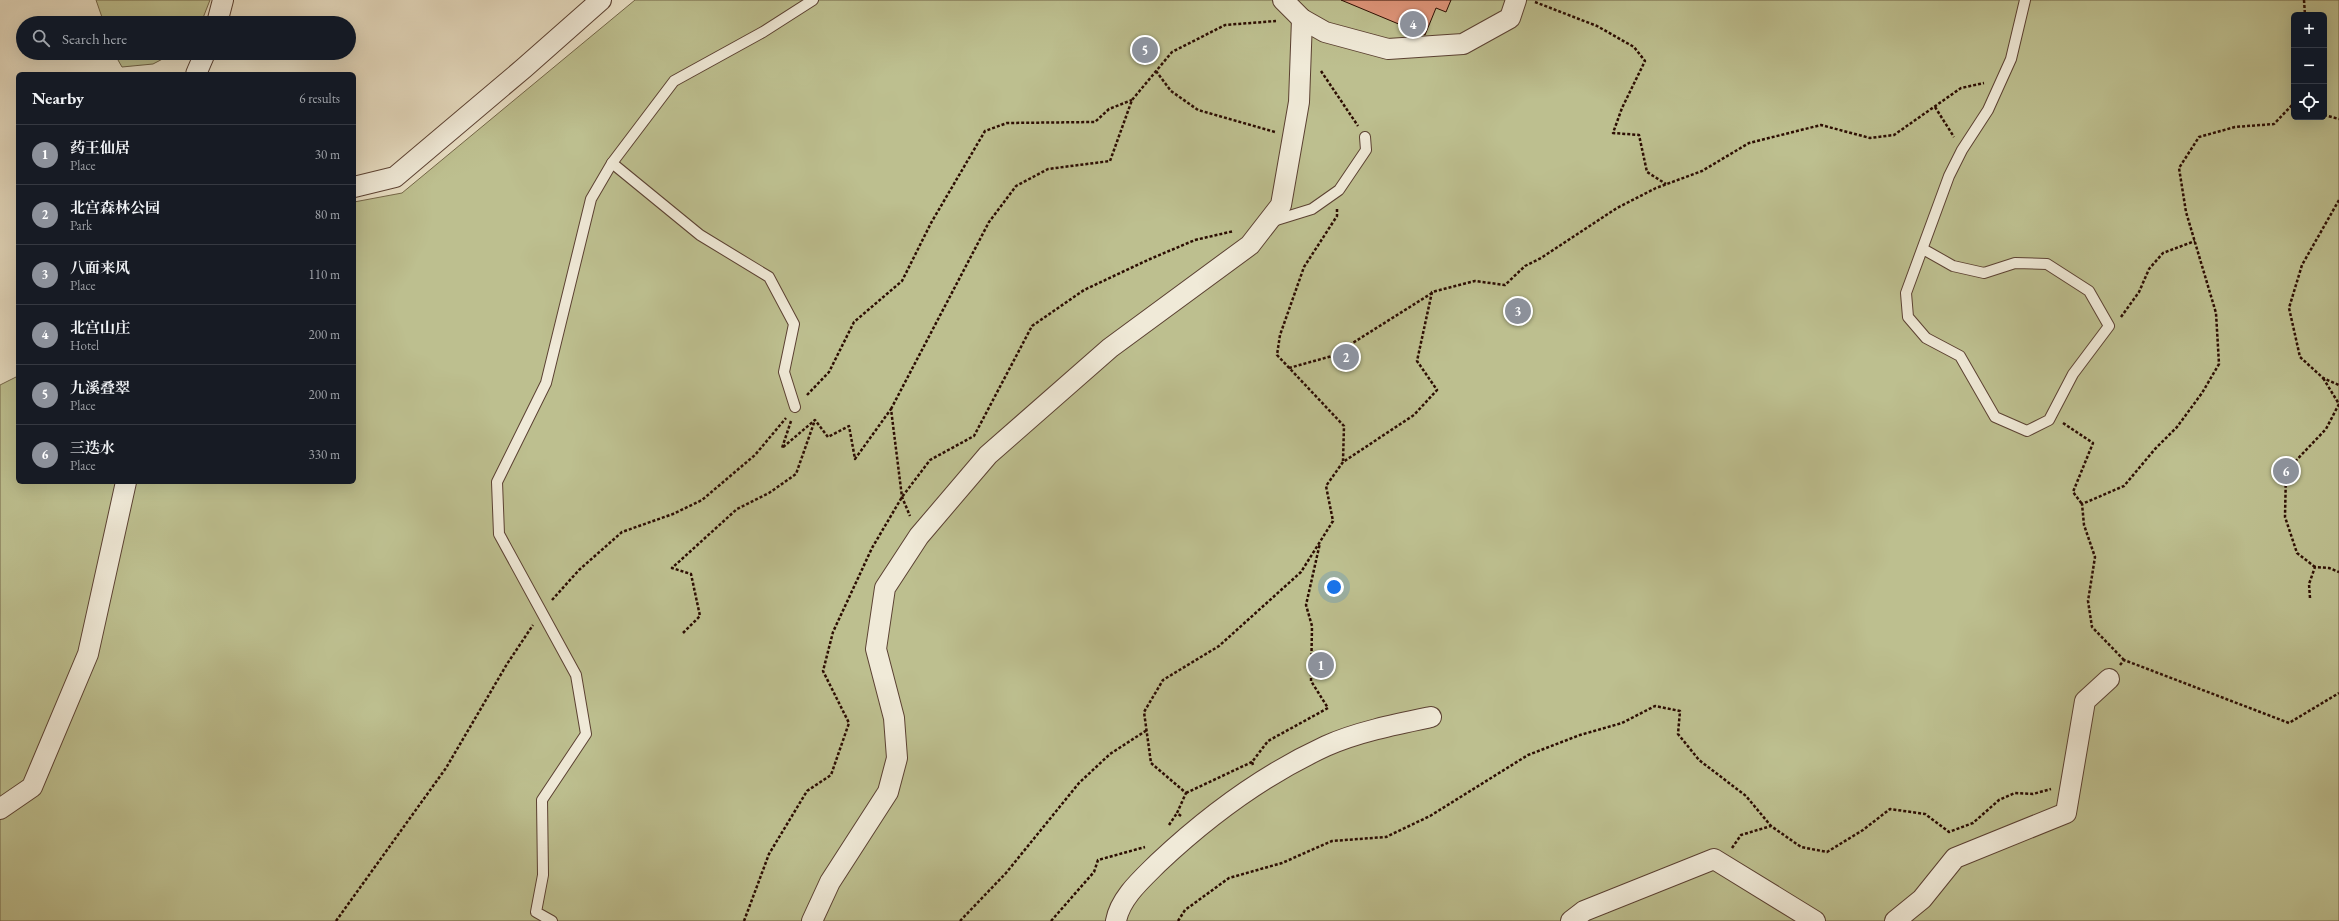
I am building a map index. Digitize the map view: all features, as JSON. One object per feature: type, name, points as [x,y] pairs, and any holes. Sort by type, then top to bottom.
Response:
[{"type":"street","points":[[219,16],[223,0]]},
{"type":"street","points":[[356,186],[395,177],[524,68],[601,0]]},
{"type":"street","points":[[1283,0],[1302,19],[1326,32],[1388,49],[1463,44],[1510,18],[1516,0]]},
{"type":"street","points":[[812,921],[830,882],[888,792],[897,758],[894,718],[876,649],[885,588],[919,536],[988,455],[1110,348],[1250,245],[1281,205],[1299,102],[1302,19]]},
{"type":"street","points":[[197,72],[202,60]]},
{"type":"street","points":[[0,809],[32,787],[88,654],[126,484]]},
{"type":"street","points":[[1895,921],[1922,899],[1955,858],[2066,813],[2085,701],[2109,679]]},
{"type":"street","points":[[1116,921],[1133,888],[1194,829],[1255,784],[1327,745],[1392,725],[1431,717]]},
{"type":"street","points":[[1572,921],[1584,911],[1714,859],[1815,921]]},
{"type":"lane","points":[[552,921],[536,912],[543,875],[542,800],[586,734],[576,675],[500,534],[497,482],[546,384],[591,199],[612,163],[674,81],[763,32],[813,0]]},
{"type":"lane","points":[[1922,249],[1953,266],[1984,273],[2015,263],[2047,264],[2089,290],[2109,326],[2073,374],[2049,420],[2027,431],[1995,417],[1960,356],[1926,338],[1908,317],[1906,293],[1922,249],[1950,176],[1962,150],[1988,110],[2011,59],[2024,0]]},
{"type":"lane","points":[[1266,224],[1312,209],[1339,190],[1366,150],[1365,137]]},
{"type":"lane","points":[[612,163],[700,235],[769,277],[794,324],[784,372],[795,407]]},
{"type":"path","points":[[1531,0],[1597,26],[1634,46],[1645,61],[1622,108],[1614,133],[1639,135],[1647,172],[1666,184]]},
{"type":"path","points":[[2304,0],[2305,12]]},
{"type":"path","points":[[815,420],[828,437],[850,426],[856,458],[891,409],[989,222],[1016,186],[1048,169],[1110,161],[1132,100],[1172,52],[1225,25],[1302,19]]},
{"type":"path","points":[[1318,67],[1365,137]]},
{"type":"path","points":[[1156,71],[1171,91],[1198,110],[1293,137]]},
{"type":"path","points":[[1289,368],[1332,356],[1432,292],[1475,281],[1505,285],[1525,266],[1541,258],[1617,208],[1666,184],[1702,171],[1748,142],[1821,125],[1870,138],[1894,135],[1961,88],[2002,78]]},
{"type":"path","points":[[815,420],[782,448],[795,407],[829,372],[854,322],[902,281],[931,223],[985,131],[1007,123],[1095,122],[1109,109],[1132,100]]},
{"type":"path","points":[[2082,504],[2124,486],[2154,449],[2177,428],[2219,364],[2216,313],[2186,212],[2179,168],[2199,137],[2235,127],[2274,124],[2291,106]]},
{"type":"path","points":[[1935,107],[1962,150]]},
{"type":"path","points":[[2327,116],[2339,119]]},
{"type":"path","points":[[1339,190],[1337,216],[1304,267],[1280,335],[1277,355],[1344,426],[1343,462]]},
{"type":"path","points":[[2339,200],[2302,265],[2288,308],[2300,357],[2323,378],[2339,404],[2326,429],[2286,471],[2285,517],[2297,553],[2315,567],[2329,568],[2339,572]]},
{"type":"path","points":[[2109,326],[2119,319],[2139,292],[2149,269],[2163,253],[2195,241]]},
{"type":"path","points":[[1186,793],[1151,763],[1144,712],[1163,680],[1219,646],[1301,572],[1333,520],[1326,486],[1343,462],[1414,415],[1437,390],[1417,361],[1432,292]]},
{"type":"path","points":[[2323,378],[2339,385]]},
{"type":"path","points":[[891,409],[902,497],[919,536]]},
{"type":"path","points":[[683,633],[700,616],[697,593],[692,574],[672,568],[737,509],[769,493],[796,474],[815,420]]},
{"type":"path","points":[[2049,420],[2065,424],[2093,443],[2073,492],[2082,504],[2084,525],[2095,557],[2088,601],[2092,627],[2124,660],[2289,723],[2339,693]]},
{"type":"path","points":[[1164,832],[1177,813],[1186,793],[1252,762],[1268,741],[1328,708],[1311,681],[1312,626],[1306,605],[1320,540]]},
{"type":"path","points":[[2310,598],[2309,584],[2315,567]]},
{"type":"path","points":[[2109,679],[2124,660]]},
{"type":"path","points":[[1178,921],[1185,910],[1229,878],[1282,863],[1332,841],[1386,837],[1430,816],[1528,756],[1580,735],[1622,722],[1655,706],[1680,711],[1678,734],[1699,760],[1746,796],[1771,826],[1801,847],[1827,852],[1863,830],[1890,809],[1925,814],[1949,832],[1973,823],[1999,800],[2015,793],[2033,794],[2071,782]]},
{"type":"path","points":[[960,921],[1006,873],[1080,783],[1110,754],[1147,730]]},
{"type":"path","points":[[1252,762],[1255,784]]},
{"type":"path","points":[[1177,813],[1194,829]]},
{"type":"path","points":[[1721,863],[1741,835],[1771,826]]},
{"type":"path","points":[[1051,921],[1094,872],[1098,860],[1148,846]]},
{"type":"green space","points":[[96,0],[210,0],[204,16],[102,16]]},
{"type":"green space","points":[[635,0],[2339,0],[2339,921],[0,921],[0,385],[16,377],[16,484],[356,484],[356,202],[402,193]]},
{"type":"green space","points":[[118,60],[161,60],[153,64],[122,67]]},
{"type":"building","points":[[1341,0],[1451,0],[1446,12],[1436,8],[1425,35]]},
{"type":"place","name":"北宫山庄","points":[[1413,24]]},
{"type":"place","name":"九溪叠翠","points":[[1145,50]]},
{"type":"place","name":"八面来风","points":[[1518,311]]},
{"type":"place","name":"北宫森林公园","points":[[1346,357]]},
{"type":"place","name":"三迭水","points":[[2286,471]]},
{"type":"place","name":"药王仙居","points":[[1321,665]]}]
